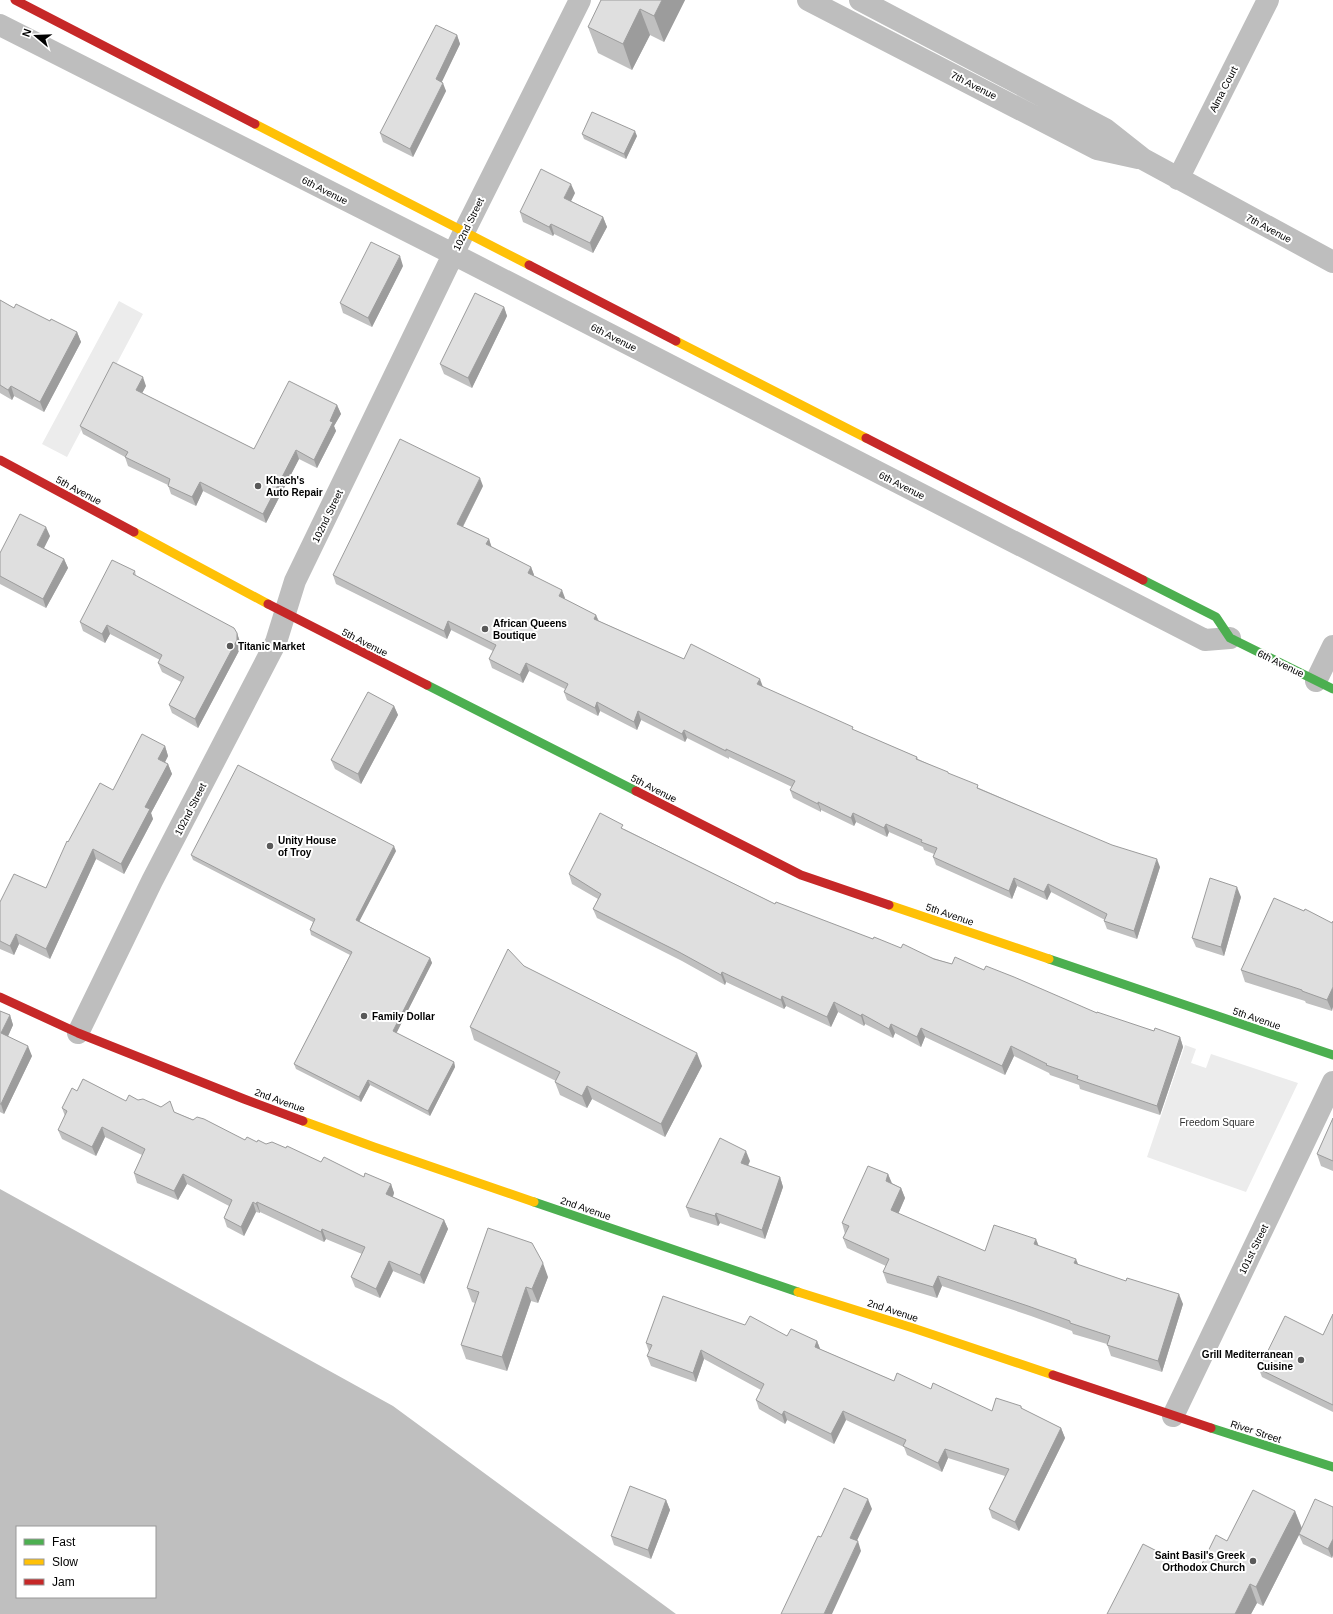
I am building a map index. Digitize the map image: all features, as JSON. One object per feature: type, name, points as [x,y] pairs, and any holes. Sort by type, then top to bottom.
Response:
[{"type":"street","name":"6th Avenue","points":[[15,0],[1216,617],[1230,638],[1325,685]]},
{"type":"street","name":"102nd Street","points":[[78,1033],[155,874],[276,642],[295,581],[453,254],[580,0]]},
{"type":"street","name":"7th Avenue","points":[[808,0],[1097,149],[1143,159]]},
{"type":"street","name":"7th Avenue","points":[[860,0],[1105,128],[1143,159],[1333,262]]},
{"type":"street","name":"Alma Court","points":[[1178,179],[1268,0]]},
{"type":"street","name":"6th Avenue","points":[[0,25],[453,254],[1205,640],[1230,638]]},
{"type":"street","name":"5th Avenue","points":[[0,460],[284,613],[801,875],[1333,1055]]},
{"type":"street","points":[[1325,685],[1333,646]]},
{"type":"street","name":"2nd Avenue","points":[[0,997],[78,1033],[237,1096],[374,1147],[743,1274],[913,1328],[1173,1416]]},
{"type":"street","name":"101st Street","points":[[1173,1416],[1333,1082]]},
{"type":"street","name":"River Street","points":[[1173,1416],[1333,1467]]},
{"type":"green space","points":[[119,301],[143,314],[67,457],[42,444]]},
{"type":"green space","name":"Freedom Square","points":[[1185,1045],[1196,1049],[1191,1063],[1206,1068],[1211,1054],[1298,1083],[1246,1192],[1147,1157]]},
{"type":"shaded area","points":[[0,1189],[393,1406],[676,1614],[0,1614]]},
{"type":"building","points":[[601,0],[662,0],[654,16],[640,9],[623,44],[588,27]]},
{"type":"building","points":[[436,25],[457,35],[436,79],[443,83],[410,149],[380,133]]},
{"type":"building","points":[[592,112],[635,131],[624,154],[582,134]]},
{"type":"building","points":[[541,169],[571,184],[564,198],[603,217],[590,243],[551,224],[549,227],[520,212]]},
{"type":"building","points":[[371,242],[400,256],[368,318],[340,303]]},
{"type":"building","points":[[475,293],[504,307],[468,378],[440,364]]},
{"type":"building","points":[[0,300],[14,308],[16,304],[50,321],[51,319],[77,332],[40,402],[11,386],[8,390],[0,385]]},
{"type":"building","points":[[113,362],[143,377],[136,390],[254,449],[289,381],[337,405],[330,421],[333,422],[314,460],[296,450],[263,514],[200,482],[192,497],[168,486],[170,479],[125,457],[128,452],[80,426]]},
{"type":"building","points":[[400,439],[480,478],[457,524],[489,539],[486,544],[531,567],[528,573],[562,590],[559,596],[596,615],[594,619],[684,659],[691,644],[760,679],[757,684],[853,727],[852,729],[917,757],[916,759],[978,785],[977,788],[1112,845],[1157,859],[1134,931],[1104,921],[1107,914],[1048,884],[1044,892],[1014,878],[1009,891],[933,857],[937,848],[921,842],[922,840],[886,824],[884,828],[853,813],[851,818],[818,802],[818,804],[790,790],[795,781],[726,749],[726,751],[684,730],[682,734],[638,711],[634,722],[597,702],[595,708],[564,692],[568,684],[526,663],[520,675],[489,659],[496,645],[448,621],[444,631],[333,575]]},
{"type":"building","points":[[20,514],[46,527],[37,545],[64,559],[43,599],[0,576],[0,553]]},
{"type":"building","points":[[112,560],[135,571],[133,574],[234,628],[237,633],[237,640],[195,719],[169,705],[184,677],[158,663],[162,655],[107,625],[102,634],[80,622]]},
{"type":"building","points":[[368,692],[394,706],[358,774],[331,760]]},
{"type":"building","points":[[142,734],[165,746],[158,759],[168,764],[145,807],[150,809],[121,864],[93,849],[46,949],[16,934],[10,946],[0,941],[0,902],[14,874],[46,888],[67,841],[68,842],[100,783],[113,790]]},
{"type":"building","points":[[238,765],[394,846],[356,920],[430,958],[393,1031],[454,1062],[428,1111],[368,1080],[359,1097],[294,1064],[352,952],[310,930],[315,919],[191,855]]},
{"type":"building","points":[[600,813],[623,825],[621,828],[775,904],[776,902],[873,939],[874,937],[901,948],[903,944],[934,959],[952,964],[955,957],[984,970],[986,966],[1097,1013],[1154,1031],[1155,1028],[1180,1037],[1157,1106],[1077,1079],[1078,1076],[1046,1065],[1047,1064],[1011,1046],[1002,1066],[921,1028],[917,1037],[891,1024],[889,1029],[862,1014],[861,1016],[834,1002],[827,1017],[782,996],[781,1000],[722,972],[721,975],[593,909],[601,894],[569,874]]},
{"type":"building","points":[[1210,878],[1237,887],[1221,947],[1192,938]]},
{"type":"building","points":[[1274,898],[1304,911],[1305,909],[1332,923],[1333,921],[1333,987],[1327,1000],[1302,990],[1241,970]]},
{"type":"building","points":[[508,949],[524,966],[697,1053],[661,1124],[587,1086],[582,1096],[555,1082],[560,1072],[470,1027]]},
{"type":"building","points":[[0,1011],[10,1015],[1,1033],[28,1046],[1,1104],[0,1104]]},
{"type":"building","points":[[83,1079],[126,1101],[129,1095],[138,1100],[143,1099],[161,1107],[170,1101],[174,1112],[193,1120],[197,1117],[204,1119],[245,1140],[247,1137],[257,1142],[258,1140],[266,1144],[272,1142],[286,1148],[287,1146],[321,1162],[324,1157],[364,1177],[365,1173],[391,1184],[386,1194],[444,1220],[420,1275],[389,1261],[376,1289],[351,1277],[365,1247],[322,1229],[321,1232],[257,1202],[256,1204],[253,1202],[241,1227],[224,1218],[232,1200],[183,1174],[174,1191],[134,1173],[145,1149],[102,1127],[92,1147],[58,1130],[67,1111],[62,1108],[72,1088],[77,1091]]},
{"type":"building","points":[[1333,1118],[1333,1161],[1317,1154]]},
{"type":"building","points":[[720,1138],[746,1151],[741,1163],[780,1177],[762,1230],[716,1213],[715,1216],[686,1207]]},
{"type":"building","points":[[868,1166],[888,1174],[886,1181],[901,1188],[891,1210],[985,1251],[994,1225],[1036,1239],[1034,1244],[1076,1259],[1074,1263],[1126,1281],[1127,1278],[1179,1294],[1158,1361],[1107,1345],[1110,1336],[1070,1323],[1070,1321],[1028,1306],[938,1276],[933,1287],[883,1272],[889,1259],[843,1238],[849,1226],[842,1223]]},
{"type":"building","points":[[488,1228],[532,1243],[543,1263],[532,1289],[526,1287],[502,1357],[461,1345],[479,1292],[467,1288]]},
{"type":"building","points":[[663,1296],[745,1325],[750,1316],[787,1336],[791,1329],[817,1341],[815,1347],[894,1381],[897,1373],[931,1389],[933,1383],[992,1411],[996,1398],[1021,1406],[1021,1408],[1061,1428],[1015,1522],[989,1509],[1009,1469],[945,1449],[938,1463],[903,1446],[906,1440],[843,1411],[831,1434],[784,1411],[782,1415],[756,1400],[764,1384],[701,1350],[693,1373],[647,1356],[652,1345],[646,1343]]},
{"type":"building","name":"Grill Mediterranean Cuisine","points":[[1333,1314],[1333,1405],[1259,1369],[1285,1316],[1323,1335]]},
{"type":"building","points":[[630,1486],[666,1500],[648,1550],[611,1536]]},
{"type":"building","points":[[844,1488],[868,1499],[850,1538],[858,1541],[824,1614],[781,1614],[818,1536],[821,1537]]},
{"type":"building","name":"Saint Basil's Greek Orthodox Church","points":[[1253,1490],[1295,1511],[1256,1587],[1250,1584],[1235,1614],[1107,1614],[1143,1544],[1198,1572],[1216,1535],[1227,1541]]},
{"type":"building","points":[[1315,1499],[1333,1507],[1333,1539],[1328,1549],[1299,1534]]},
{"type":"traffic: fast","points":[[1143,580],[1216,617],[1230,638],[1333,689]]},
{"type":"traffic: fast","points":[[427,685],[636,791]]},
{"type":"traffic: fast","points":[[1049,959],[1333,1055]]},
{"type":"traffic: fast","points":[[534,1202],[798,1292]]},
{"type":"traffic: fast","points":[[1211,1428],[1333,1467]]},
{"type":"traffic: slow","points":[[255,124],[529,265]]},
{"type":"traffic: slow","points":[[676,341],[866,438]]},
{"type":"traffic: slow","points":[[134,532],[268,604]]},
{"type":"traffic: slow","points":[[889,905],[1049,959]]},
{"type":"traffic: slow","points":[[303,1121],[534,1202]]},
{"type":"traffic: slow","points":[[798,1292],[913,1328],[1053,1375]]},
{"type":"traffic: jam","points":[[15,0],[255,124]]},
{"type":"traffic: jam","points":[[529,265],[676,341]]},
{"type":"traffic: jam","points":[[866,438],[1143,580]]},
{"type":"traffic: jam","points":[[0,460],[134,532]]},
{"type":"traffic: jam","points":[[268,604],[427,685]]},
{"type":"traffic: jam","points":[[636,791],[801,875],[889,905]]},
{"type":"traffic: jam","points":[[0,997],[78,1033],[303,1121]]},
{"type":"traffic: jam","points":[[1053,1375],[1211,1428]]},
{"type":"place","name":"Khach's Auto Repair","points":[[258,486]]},
{"type":"place","name":"African Queens Boutique","points":[[485,629]]},
{"type":"place","name":"Titanic Market","points":[[230,646]]},
{"type":"place","name":"Unity House of Troy","points":[[270,846]]},
{"type":"place","name":"Family Dollar","points":[[364,1016]]},
{"type":"place","name":"Grill Mediterranean Cuisine","points":[[1301,1360]]},
{"type":"place","name":"Saint Basil's Greek Orthodox Church","points":[[1253,1561]]}]
